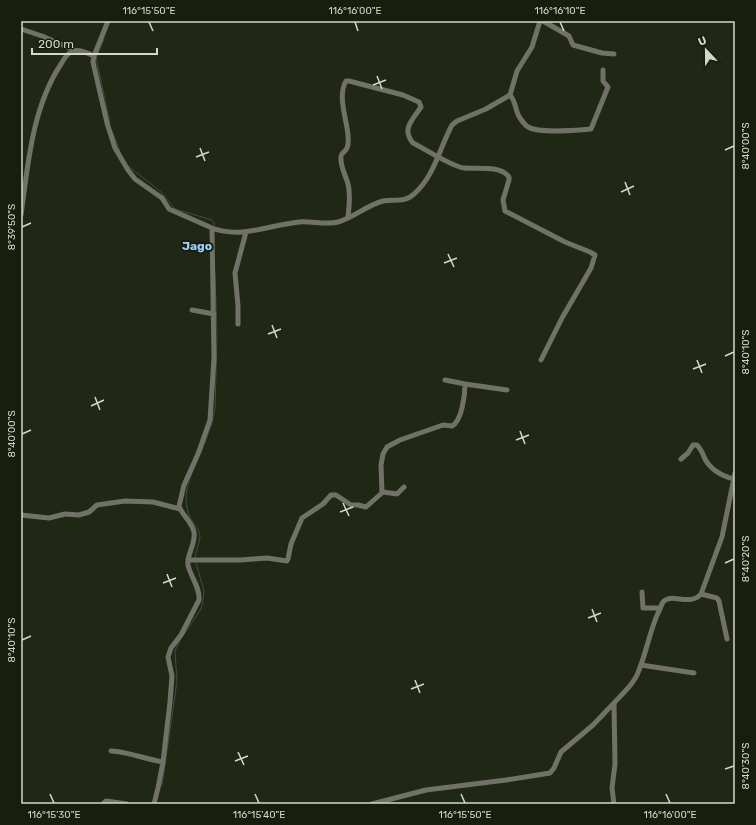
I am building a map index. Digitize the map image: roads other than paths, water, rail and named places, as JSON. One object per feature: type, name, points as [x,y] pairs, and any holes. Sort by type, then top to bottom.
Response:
[{"type":"street","points":[[108,21],[93,62],[107,123],[122,162],[135,179],[162,198],[170,209],[213,228],[237,232],[246,232],[296,222],[337,222],[381,202],[408,199],[415,194],[439,156],[452,125],[486,109],[510,95],[517,71],[532,47],[542,21],[569,36],[573,44],[602,53],[614,54]]},
{"type":"street","points":[[21,29],[42,36],[74,50],[94,56]]},
{"type":"street","points":[[21,215],[34,135],[44,98],[55,72],[68,53],[74,50]]},
{"type":"street","points":[[510,95],[518,116],[527,126],[533,129],[556,131],[591,130],[608,87],[603,81],[603,70]]},
{"type":"street","points":[[348,217],[350,194],[341,160],[342,152],[347,148],[348,141],[342,104],[346,81],[354,81],[403,95],[420,102],[421,107],[408,128],[409,138],[413,143],[455,166],[462,168],[490,169],[504,173],[509,177],[503,200],[505,211],[565,242],[595,255],[591,268],[562,318],[541,360]]},
{"type":"street","points":[[154,804],[163,762],[172,676],[168,657],[181,635],[200,596],[188,566],[194,533],[180,509],[179,502],[184,484],[201,446],[210,420],[214,358],[213,228]]},
{"type":"street","points":[[238,324],[235,273],[246,232]]},
{"type":"street","points":[[192,310],[214,314]]},
{"type":"street","points":[[445,380],[508,390]]},
{"type":"street","points":[[382,493],[381,465],[385,450],[391,444],[400,440],[445,424],[452,426],[455,424],[464,396],[465,384]]},
{"type":"street","points":[[681,459],[688,453],[693,445],[697,445],[700,447],[707,461],[719,474],[734,479]]},
{"type":"street","points":[[372,804],[426,790],[550,773],[554,768],[559,754],[564,748],[582,735],[631,685],[641,665],[653,624],[664,602],[668,599],[692,600],[701,594],[722,537],[735,473]]},
{"type":"street","points":[[190,560],[241,560],[267,558],[287,561],[291,544],[302,518],[323,504],[333,494],[351,505],[360,505],[364,507],[368,506],[382,493],[386,492],[397,494],[404,488]]},
{"type":"street","points":[[21,516],[49,518],[65,514],[79,515],[88,512],[97,505],[125,501],[153,502],[180,509]]},
{"type":"street","points":[[642,592],[643,608],[660,608]]},
{"type":"street","points":[[701,594],[717,598],[719,601],[727,639]]},
{"type":"street","points":[[641,665],[694,673]]},
{"type":"street","points":[[614,703],[615,764],[612,788],[614,804]]},
{"type":"street","points":[[110,751],[142,756],[149,760],[163,762]]},
{"type":"street","points":[[103,804],[106,801],[128,804]]},
{"type":"waterway","points":[[104,39],[96,58],[110,123]]},
{"type":"waterway","points":[[112,131],[120,151]]},
{"type":"waterway","points":[[128,166],[160,191],[175,209],[212,220],[214,225]]},
{"type":"waterway","points":[[201,453],[212,423],[215,408],[217,337],[215,274]]},
{"type":"waterway","points":[[195,558],[200,540],[200,534],[187,509],[186,495],[197,461]]},
{"type":"waterway","points":[[162,786],[177,681],[175,651],[180,640],[201,609],[203,601],[204,591],[196,563]]},
{"type":"district","name":"Jago","points":[[197,246]]}]
